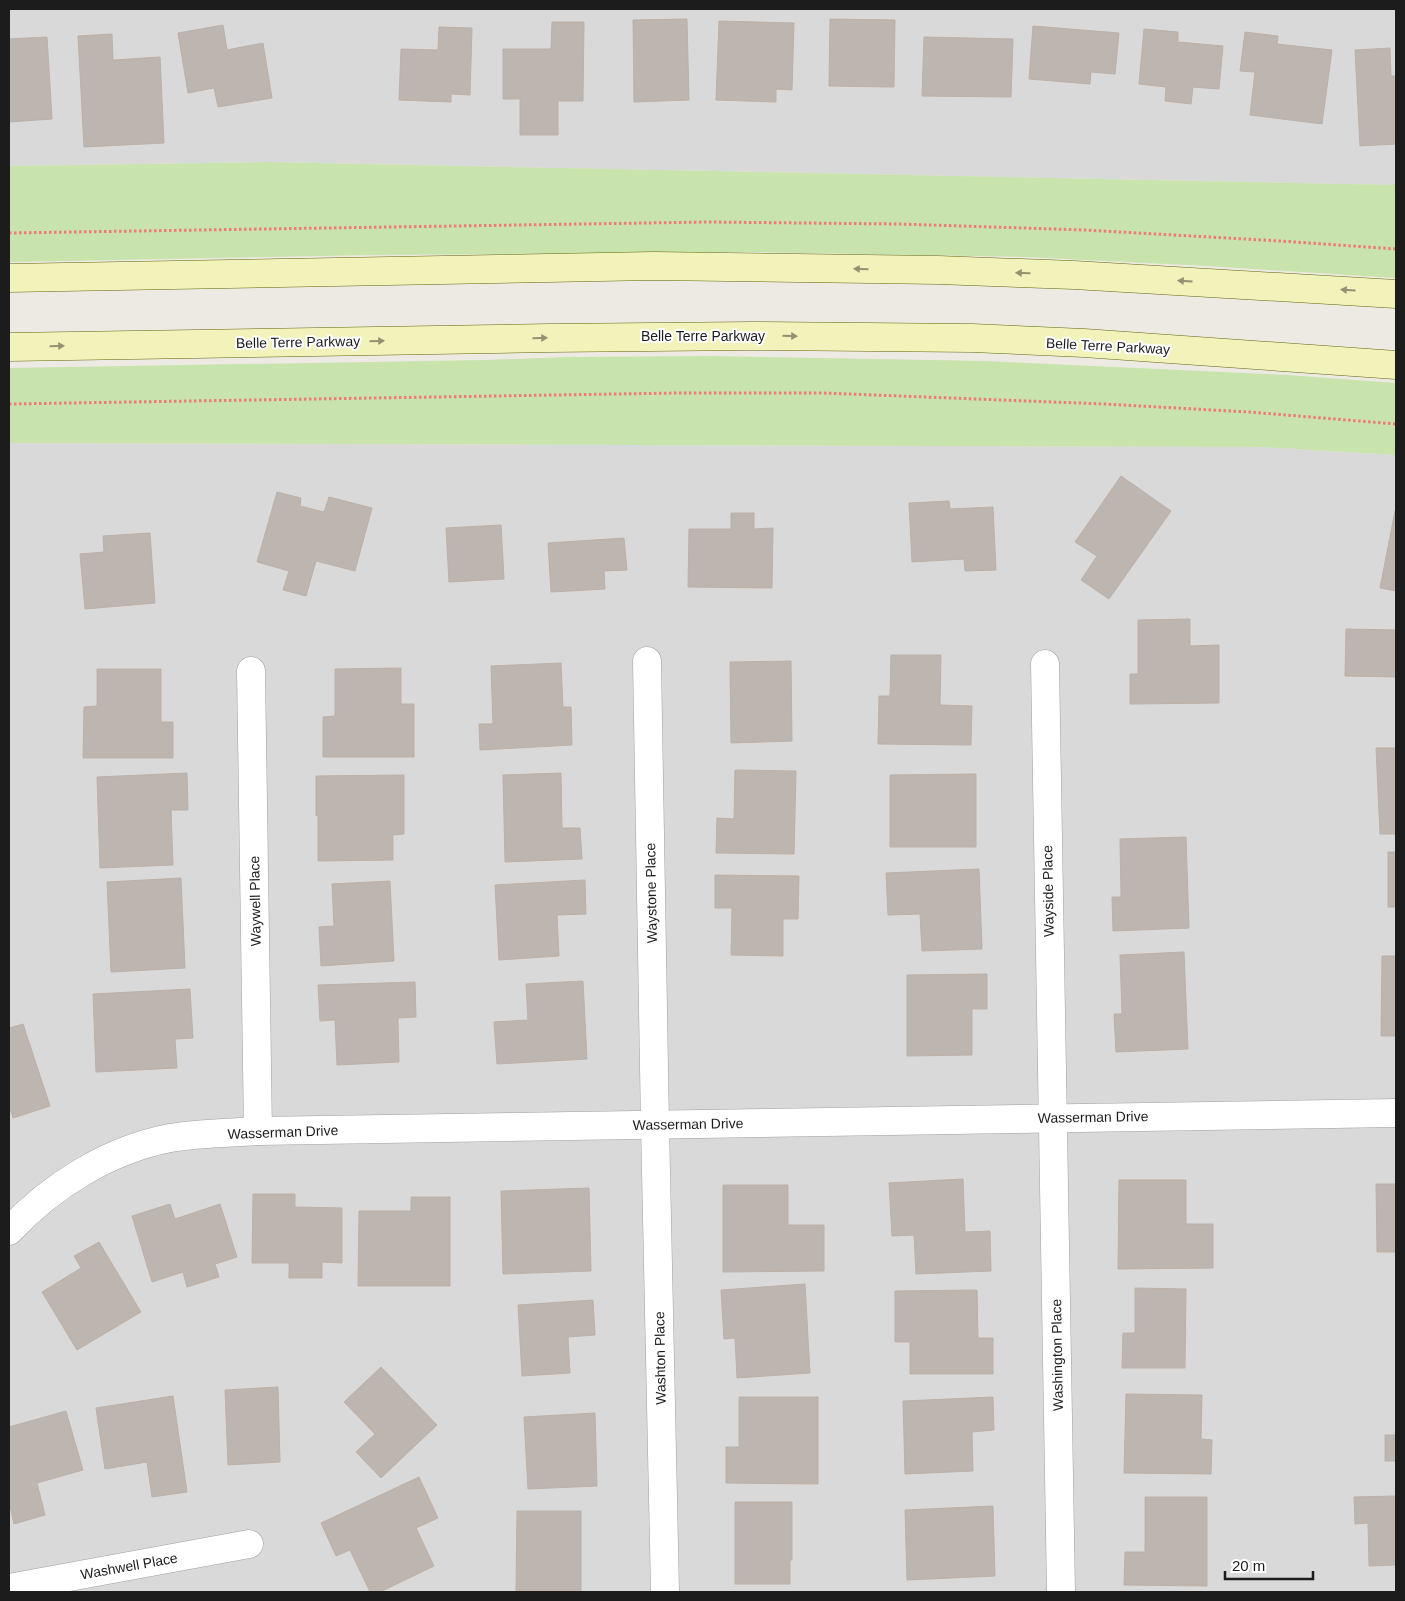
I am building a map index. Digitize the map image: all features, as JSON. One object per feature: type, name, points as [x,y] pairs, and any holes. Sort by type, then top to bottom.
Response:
[{"type":"main road","points":[[9,278],[653,266],[938,270],[1064,274],[1396,294]]},
{"type":"main road","name":"Belle Terre Parkway","points":[[9,346],[751,336],[972,338],[1084,343],[1396,365]]},
{"type":"street","name":"Waystone Place","points":[[647,661],[655,1125]]},
{"type":"street","name":"Wayside Place","points":[[1045,664],[1052,1118]]},
{"type":"street","name":"Waywell Place","points":[[251,670],[258,1131]]},
{"type":"street","name":"Wasserman Drive","points":[[9,1231],[30,1210],[62,1184],[80,1173],[121,1153],[170,1138],[258,1131],[1396,1112]]},
{"type":"street","name":"Washington Place","points":[[1052,1118],[1061,1592]]},
{"type":"street","name":"Washton Place","points":[[655,1125],[665,1592]]},
{"type":"street","name":"Washwell Place","points":[[9,1588],[249,1544]]},
{"type":"path","points":[[9,233],[709,222],[899,224],[1085,230],[1396,249]]},
{"type":"path","points":[[9,404],[823,393],[1104,404],[1248,412],[1396,424]]},
{"type":"shaded area","points":[[9,9],[1396,9],[1396,185],[269,162],[9,166]]},
{"type":"shaded area","points":[[9,443],[1263,447],[1396,455],[1396,1592],[9,1592]]},
{"type":"green space","points":[[269,162],[1396,185],[1396,278],[1027,257],[747,252],[373,255],[9,262],[9,166]]},
{"type":"green space","points":[[712,356],[986,361],[1288,375],[1396,383],[1396,455],[1263,447],[9,443],[9,368]]},
{"type":"building","points":[[687,19],[689,100],[634,102],[633,20]]},
{"type":"building","points":[[830,19],[895,20],[894,87],[829,86]]},
{"type":"building","points":[[719,21],[794,23],[792,90],[776,89],[776,102],[716,100]]},
{"type":"building","points":[[552,22],[584,22],[583,101],[558,101],[558,135],[520,135],[520,99],[503,99],[503,49],[551,49]]},
{"type":"building","points":[[223,25],[227,50],[263,43],[272,98],[218,107],[214,88],[188,93],[178,33]]},
{"type":"building","points":[[1033,26],[1119,33],[1115,74],[1091,72],[1090,84],[1029,79]]},
{"type":"building","points":[[439,27],[472,28],[470,95],[451,94],[451,102],[399,100],[401,49],[438,50]]},
{"type":"building","points":[[1144,29],[1178,32],[1178,42],[1223,46],[1219,89],[1193,87],[1191,104],[1165,101],[1166,87],[1139,84]]},
{"type":"building","points":[[1245,32],[1278,36],[1277,44],[1332,50],[1322,124],[1250,115],[1255,72],[1240,71]]},
{"type":"building","points":[[112,34],[113,60],[160,57],[164,143],[84,147],[78,36]]},
{"type":"building","points":[[47,37],[52,119],[9,122],[9,39]]},
{"type":"building","points":[[924,37],[1013,39],[1011,97],[922,96]]},
{"type":"building","points":[[1390,48],[1391,76],[1396,76],[1396,144],[1360,146],[1355,50]]},
{"type":"building","points":[[1121,476],[1171,511],[1109,599],[1081,580],[1097,556],[1075,542]]},
{"type":"building","points":[[277,492],[301,498],[300,506],[324,512],[329,497],[372,508],[355,571],[316,561],[306,596],[283,590],[289,571],[257,562]]},
{"type":"building","points":[[949,501],[950,509],[993,507],[996,570],[965,571],[964,559],[912,562],[909,503]]},
{"type":"building","points":[[1396,511],[1396,591],[1380,588]]},
{"type":"building","points":[[731,513],[754,513],[754,529],[773,528],[772,588],[688,587],[689,529],[731,529]]},
{"type":"building","points":[[501,525],[504,579],[449,582],[446,528]]},
{"type":"building","points":[[150,533],[155,603],[85,609],[80,554],[104,552],[103,536]]},
{"type":"building","points":[[624,538],[627,570],[604,571],[605,589],[551,592],[548,543]]},
{"type":"building","points":[[1190,619],[1190,646],[1219,645],[1219,703],[1130,704],[1130,674],[1138,674],[1138,620]]},
{"type":"building","points":[[1346,629],[1396,630],[1396,677],[1345,676]]},
{"type":"building","points":[[891,655],[941,655],[940,705],[972,706],[971,745],[878,744],[879,696],[890,696]]},
{"type":"building","points":[[791,661],[792,741],[731,743],[730,662]]},
{"type":"building","points":[[561,663],[563,707],[571,707],[572,745],[480,750],[479,724],[493,724],[491,666]]},
{"type":"building","points":[[401,668],[401,704],[414,704],[414,757],[323,757],[323,717],[335,716],[335,669]]},
{"type":"building","points":[[97,669],[161,669],[161,722],[173,722],[173,758],[83,758],[84,707],[97,706]]},
{"type":"building","points":[[1376,748],[1396,748],[1396,834],[1380,834]]},
{"type":"building","points":[[735,770],[796,771],[794,854],[716,853],[717,818],[734,819]]},
{"type":"building","points":[[187,773],[188,810],[171,810],[173,865],[100,868],[97,777]]},
{"type":"building","points":[[561,773],[562,828],[580,828],[582,859],[505,862],[503,775]]},
{"type":"building","points":[[976,774],[976,847],[890,847],[890,775]]},
{"type":"building","points":[[404,775],[404,834],[393,835],[393,860],[318,861],[316,776]]},
{"type":"building","points":[[1186,837],[1189,928],[1113,931],[1112,897],[1121,897],[1120,839]]},
{"type":"building","points":[[1388,852],[1396,852],[1396,907],[1388,907]]},
{"type":"building","points":[[979,869],[982,949],[922,951],[920,914],[888,915],[886,873]]},
{"type":"building","points":[[715,875],[799,876],[798,919],[783,919],[783,956],[731,955],[732,908],[715,908]]},
{"type":"building","points":[[181,878],[185,968],[111,972],[107,882]]},
{"type":"building","points":[[585,880],[586,914],[557,915],[559,956],[499,960],[495,885]]},
{"type":"building","points":[[390,881],[394,961],[321,966],[319,927],[334,926],[332,884]]},
{"type":"building","points":[[1184,952],[1188,1049],[1116,1052],[1114,1014],[1122,1014],[1120,955]]},
{"type":"building","points":[[1382,956],[1396,956],[1396,1036],[1381,1036]]},
{"type":"building","points":[[987,974],[987,1009],[972,1009],[972,1055],[907,1056],[907,975]]},
{"type":"building","points":[[583,981],[587,1059],[497,1064],[494,1022],[528,1020],[526,984]]},
{"type":"building","points":[[415,982],[416,1017],[398,1018],[399,1062],[337,1065],[335,1020],[320,1021],[318,985]]},
{"type":"building","points":[[190,989],[193,1038],[175,1039],[177,1068],[96,1072],[93,994]]},
{"type":"building","points":[[23,1024],[50,1106],[13,1118],[9,1105],[9,1028]]},
{"type":"building","points":[[963,1179],[965,1232],[990,1231],[991,1271],[916,1274],[914,1235],[892,1236],[889,1183]]},
{"type":"building","points":[[1119,1180],[1186,1180],[1186,1224],[1213,1224],[1213,1268],[1118,1269]]},
{"type":"building","points":[[1376,1184],[1396,1184],[1396,1252],[1377,1252]]},
{"type":"building","points":[[723,1185],[788,1185],[788,1225],[824,1225],[824,1271],[723,1272]]},
{"type":"building","points":[[589,1188],[591,1271],[503,1274],[501,1191]]},
{"type":"building","points":[[253,1194],[295,1194],[295,1207],[342,1208],[342,1263],[322,1262],[322,1278],[289,1278],[289,1263],[252,1263]]},
{"type":"building","points":[[411,1197],[450,1197],[450,1286],[358,1286],[359,1211],[411,1211]]},
{"type":"building","points":[[170,1204],[175,1219],[220,1204],[237,1257],[215,1264],[219,1277],[187,1287],[183,1272],[152,1282],[132,1216]]},
{"type":"building","points":[[99,1242],[141,1312],[77,1350],[42,1292],[81,1268],[74,1256]]},
{"type":"building","points":[[805,1284],[810,1373],[737,1378],[735,1338],[724,1339],[721,1290]]},
{"type":"building","points":[[1135,1288],[1186,1289],[1185,1368],[1122,1368],[1123,1333],[1135,1333]]},
{"type":"building","points":[[977,1290],[978,1338],[993,1338],[993,1374],[910,1374],[910,1342],[895,1342],[895,1291]]},
{"type":"building","points":[[593,1300],[595,1335],[568,1337],[570,1373],[522,1376],[518,1305]]},
{"type":"building","points":[[381,1367],[437,1425],[381,1478],[356,1452],[375,1434],[344,1402]]},
{"type":"building","points":[[278,1387],[280,1462],[228,1465],[225,1390]]},
{"type":"building","points":[[1126,1394],[1202,1395],[1201,1439],[1212,1440],[1211,1474],[1124,1473]]},
{"type":"building","points":[[173,1396],[187,1492],[152,1497],[147,1462],[105,1469],[96,1408]]},
{"type":"building","points":[[739,1397],[818,1397],[818,1484],[726,1483],[726,1447],[739,1447]]},
{"type":"building","points":[[993,1397],[994,1430],[972,1432],[973,1471],[905,1474],[903,1401]]},
{"type":"building","points":[[66,1411],[83,1470],[37,1483],[45,1515],[14,1524],[9,1502],[9,1427]]},
{"type":"building","points":[[595,1413],[597,1486],[528,1489],[524,1417]]},
{"type":"building","points":[[1385,1435],[1396,1435],[1396,1461],[1385,1461]]},
{"type":"building","points":[[419,1477],[438,1518],[416,1528],[434,1566],[380,1592],[370,1592],[350,1550],[336,1556],[321,1523]]},
{"type":"building","points":[[1396,1496],[1396,1565],[1369,1566],[1368,1523],[1355,1524],[1354,1497]]},
{"type":"building","points":[[1145,1497],[1207,1497],[1207,1586],[1124,1585],[1125,1552],[1145,1552]]},
{"type":"building","points":[[735,1502],[792,1502],[790,1584],[735,1584]]},
{"type":"building","points":[[993,1506],[995,1576],[907,1580],[905,1510]]},
{"type":"building","points":[[517,1511],[581,1511],[581,1591],[516,1591]]}]
